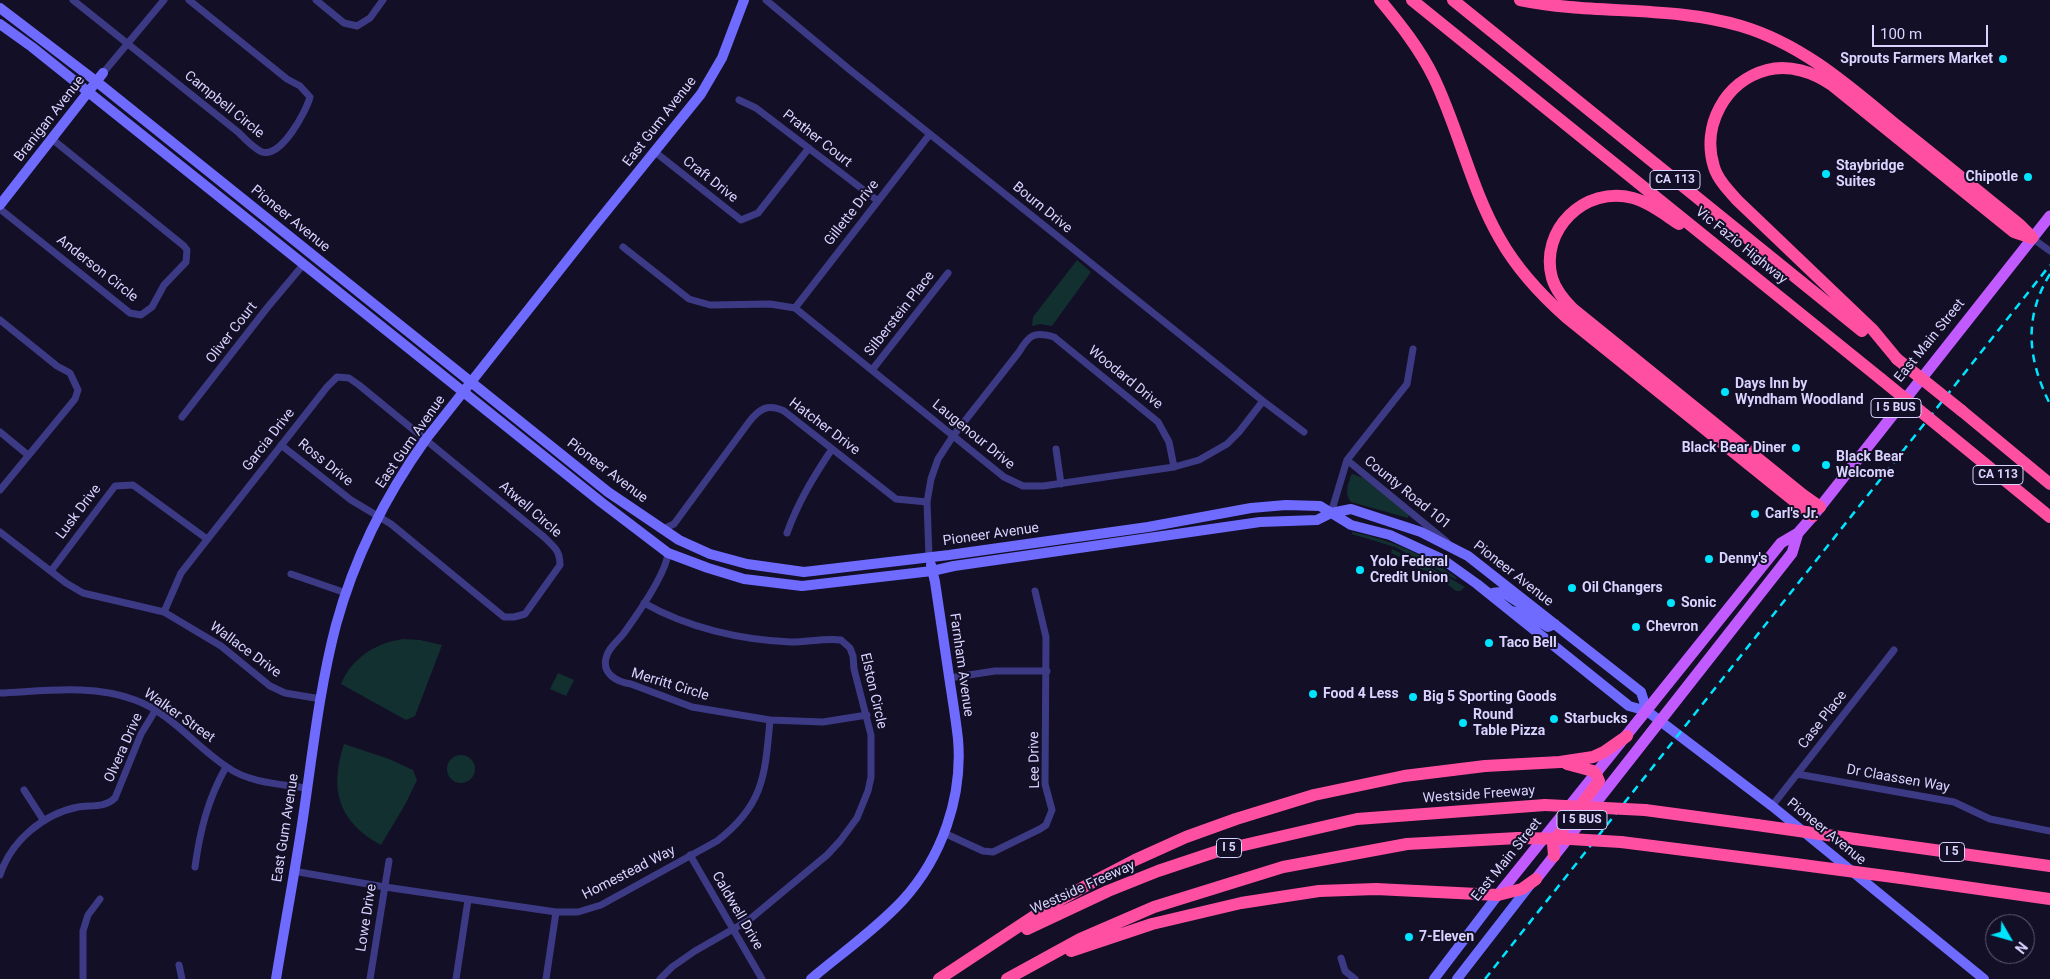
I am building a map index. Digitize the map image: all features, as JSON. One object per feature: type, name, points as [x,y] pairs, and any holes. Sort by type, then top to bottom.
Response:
[{"type":"highway","points":[[1380,0],[1407,35],[1433,76],[1450,114],[1480,198],[1490,220],[1500,239],[1533,284],[1566,317],[1816,511]]},
{"type":"highway","name":"Vic Fazio Highway","points":[[1412,0],[1728,254],[2050,517]]},
{"type":"highway","name":"Vic Fazio Highway","points":[[1453,0],[2050,484]]},
{"type":"highway","points":[[1520,0],[1548,6],[1681,15],[1742,26],[1771,37],[1805,55],[1838,78],[2020,225],[2032,238]]},
{"type":"highway","points":[[1898,359],[1873,330],[1738,201],[1719,177],[1714,167],[1711,150],[1712,128],[1716,114],[1725,98],[1740,83],[1754,74],[1768,69],[1802,70],[1819,76],[2014,232],[2032,238]]},
{"type":"highway","points":[[1728,254],[1646,203],[1632,198],[1610,195],[1592,199],[1578,207],[1564,220],[1554,238],[1550,258],[1552,278],[1561,297],[1573,309],[1803,495],[1816,511]]},
{"type":"highway","points":[[939,979],[1052,905],[1091,883],[1178,840],[1236,819],[1314,795],[1404,776],[1485,766],[1560,762],[1599,755],[1627,736]]},
{"type":"highway","points":[[1554,856],[1556,838],[1598,784],[1599,778],[1588,770],[1560,762]]},
{"type":"highway","name":"Westside Freeway","points":[[939,979],[1004,941],[1066,910],[1158,871],[1218,850],[1358,819],[1545,805],[1646,810],[2050,866]]},
{"type":"highway","points":[[1006,979],[1080,939],[1154,906],[1283,867],[1407,844],[1518,838],[1570,838],[1620,842],[2050,899]]},
{"type":"highway","points":[[1035,963],[1152,924],[1241,903],[1319,891],[1376,889],[1498,895],[1522,889],[1536,879]]},
{"type":"main road","name":"East Gum Avenue","points":[[276,979],[331,647],[346,594],[379,516],[406,467],[426,439],[592,228],[655,152],[710,80],[722,58],[744,0]]},
{"type":"main road","name":"Pioneer Avenue","points":[[0,8],[97,82],[608,492],[679,540],[710,554],[747,564],[804,572],[1148,527],[1230,512],[1286,505],[1320,506],[1351,525],[1390,535],[1424,550],[1459,571],[1630,706],[1647,711],[1772,806],[1984,979]]},
{"type":"main road","name":"Pioneer Avenue","points":[[0,24],[628,524],[668,553],[744,579],[802,586],[932,571],[954,566],[1260,522],[1317,520],[1351,509],[1393,521],[1451,545],[1486,568],[1640,692],[1647,711]]},
{"type":"main road","name":"Branigan Avenue","points":[[0,207],[104,73]]},
{"type":"main road","name":"East Main Street","points":[[1434,979],[1498,895],[1781,543],[1798,533],[2050,216]]},
{"type":"main road","points":[[1156,538],[1159,529],[1220,520],[1230,512]]},
{"type":"main road","name":"East Main Street","points":[[1457,979],[1792,554],[1798,533]]},
{"type":"main road","name":"Farnham Avenue","points":[[811,979],[903,899],[926,869],[944,833],[952,807],[958,772],[958,740],[929,557]]},
{"type":"main road","points":[[1742,617],[1749,599],[1761,584],[1759,571]]},
{"type":"main road","points":[[1490,594],[1498,591],[1503,592],[1521,605],[1532,606]]},
{"type":"main road","points":[[1510,611],[1529,614],[1548,627],[1555,624]]},
{"type":"street","points":[[73,0],[129,44]]},
{"type":"street","points":[[104,73],[164,0]]},
{"type":"street","name":"Campbell Circle","points":[[129,44],[238,132],[250,144],[263,152],[271,152],[279,148],[307,108],[310,97],[300,86],[287,79],[189,0]]},
{"type":"street","points":[[316,0],[344,23],[357,26],[370,18],[384,0]]},
{"type":"street","name":"Bourn Drive","points":[[766,0],[930,134],[1304,432]]},
{"type":"street","name":"Prather Court","points":[[739,100],[756,108],[878,201]]},
{"type":"street","name":"Gillette Drive","points":[[795,308],[930,134]]},
{"type":"street","name":"Anderson Circle","points":[[0,207],[130,313],[136,315],[147,312],[164,285],[186,262],[187,250],[184,246],[52,139]]},
{"type":"street","name":"Craft Drive","points":[[655,152],[741,220],[758,213],[808,148]]},
{"type":"street","points":[[2032,238],[2050,252]]},
{"type":"street","points":[[623,247],[689,300],[710,305],[770,304],[795,308]]},
{"type":"street","name":"Oliver Court","points":[[182,418],[267,308],[303,265]]},
{"type":"street","name":"Silberstein Place","points":[[872,370],[948,272]]},
{"type":"street","name":"Laugenour Drive","points":[[795,308],[1004,477],[1017,484],[1032,487],[1174,467],[1199,460],[1227,444],[1263,401]]},
{"type":"street","points":[[0,320],[70,373],[75,380],[78,390],[75,399],[0,490]]},
{"type":"street","name":"Farnham Avenue","points":[[929,557],[927,502],[934,469],[953,436],[1033,334]]},
{"type":"street","name":"Woodard Drive","points":[[1033,334],[1054,337],[1154,418],[1165,432],[1174,467]]},
{"type":"street","points":[[1331,514],[1347,460],[1407,384],[1413,349]]},
{"type":"street","name":"Garcia Drive","points":[[164,612],[181,573],[337,377],[349,378],[426,439]]},
{"type":"street","name":"Hatcher Drive","points":[[663,529],[674,524],[749,422],[757,412],[765,407],[776,407],[784,411],[896,499],[927,502]]},
{"type":"street","points":[[0,432],[28,455]]},
{"type":"street","name":"Atwell Circle","points":[[379,516],[504,617],[514,618],[525,614],[560,565],[560,555],[554,546],[426,439]]},
{"type":"street","name":"Ross Drive","points":[[281,445],[351,500],[379,516]]},
{"type":"street","points":[[787,532],[795,509],[832,449]]},
{"type":"street","points":[[1056,449],[1061,484]]},
{"type":"street","name":"County Road 101","points":[[1347,460],[1451,545]]},
{"type":"street","name":"Lusk Drive","points":[[52,571],[115,486],[133,484],[208,539]]},
{"type":"street","name":"Wallace Drive","points":[[0,532],[66,583],[83,593],[164,612],[221,646],[270,686],[285,694],[321,699]]},
{"type":"street","name":"Merritt Circle","points":[[668,553],[667,562],[644,603],[623,635],[606,656],[604,667],[610,676],[620,682],[631,684],[692,707],[770,720],[824,722],[868,715]]},
{"type":"street","points":[[291,574],[346,594]]},
{"type":"street","name":"Lee Drive","points":[[944,833],[982,852],[993,852],[1046,825],[1052,810],[1045,784],[1046,637],[1035,591]]},
{"type":"street","name":"Elston Circle","points":[[644,603],[660,612],[711,630],[748,639],[792,642],[841,640],[850,648],[853,656],[854,669],[872,735],[871,776],[868,791],[857,818],[840,841],[748,920],[672,967],[660,979]]},
{"type":"street","name":"Case Place","points":[[1772,806],[1894,650]]},
{"type":"street","points":[[949,678],[995,671],[1047,671]]},
{"type":"street","points":[[0,686],[0,692]]},
{"type":"street","name":"Walker Street","points":[[0,692],[103,690],[137,700],[155,711],[226,767],[254,779],[307,788]]},
{"type":"street","name":"Olvera Drive","points":[[0,875],[9,855],[20,841],[44,821],[61,812],[78,807],[111,802],[141,734],[155,711]]},
{"type":"street","name":"Homestead Way","points":[[294,871],[468,900],[556,912],[578,912],[600,905],[717,841],[732,830],[755,799],[763,779],[770,720]]},
{"type":"street","points":[[195,867],[202,822],[209,801],[226,767]]},
{"type":"street","name":"Dr Claassen Way","points":[[1797,774],[1954,802],[1990,819],[2050,831]]},
{"type":"street","points":[[24,790],[44,821]]},
{"type":"street","name":"Caldwell Drive","points":[[690,855],[762,979]]},
{"type":"street","name":"Lowe Drive","points":[[370,979],[389,861]]},
{"type":"street","points":[[83,979],[83,931],[88,915],[100,899]]},
{"type":"street","points":[[456,979],[468,900]]},
{"type":"street","points":[[546,979],[556,912]]},
{"type":"street","points":[[1341,958],[1345,971],[1355,979]]},
{"type":"street","points":[[179,965],[182,979]]},
{"type":"green space","points":[[1077,260],[1091,272],[1052,326],[1040,324],[1032,326],[1033,317]]},
{"type":"green space","points":[[1353,474],[1363,478],[1409,514],[1408,518],[1351,502],[1347,489]]},
{"type":"green space","points":[[1352,532],[1380,539],[1407,549],[1433,562],[1457,578],[1455,579],[1395,547],[1352,534]]},
{"type":"green space","points":[[1392,549],[1465,587],[1460,591],[1456,591],[1433,573],[1415,567],[1391,553]]},
{"type":"green space","points":[[403,639],[420,640],[442,645],[415,716],[406,720],[341,684],[351,667],[366,653],[383,644]]},
{"type":"green space","points":[[558,673],[574,680],[566,696],[550,689]]},
{"type":"green space","points":[[344,744],[389,759],[413,770],[417,780],[406,803],[381,845],[366,836],[355,826],[346,815],[341,803],[337,776]]},
{"type":"green space","points":[[461,755],[471,759],[475,769],[471,779],[461,783],[451,779],[447,769],[451,759]]},
{"type":"railway","points":[[1485,979],[2050,265]]},
{"type":"railway","points":[[2050,274],[2041,290],[2032,323],[2033,355],[2050,404]]},
{"type":"place","name":"Sprouts Farmers Market","points":[[2003,59]]},
{"type":"place","name":"Staybridge Suites","points":[[1826,174]]},
{"type":"place","name":"Chipotle","points":[[2028,177]]},
{"type":"place","name":"Days Inn by Wyndham Woodland","points":[[1725,392]]},
{"type":"place","name":"Black Bear Diner","points":[[1796,448]]},
{"type":"place","name":"Black Bear Welcome","points":[[1826,465]]},
{"type":"place","name":"Carl's Jr.","points":[[1755,514]]},
{"type":"place","name":"Denny's","points":[[1709,559]]},
{"type":"place","name":"Yolo Federal Credit Union","points":[[1360,570]]},
{"type":"place","name":"Oil Changers","points":[[1572,588]]},
{"type":"place","name":"Sonic","points":[[1671,603]]},
{"type":"place","name":"Chevron","points":[[1636,627]]},
{"type":"place","name":"Taco Bell","points":[[1489,643]]},
{"type":"place","name":"Food 4 Less","points":[[1313,694]]},
{"type":"place","name":"Big 5 Sporting Goods","points":[[1413,697]]},
{"type":"place","name":"Starbucks","points":[[1554,719]]},
{"type":"place","name":"Round Table Pizza","points":[[1463,723]]},
{"type":"place","name":"7-Eleven","points":[[1409,937]]}]
